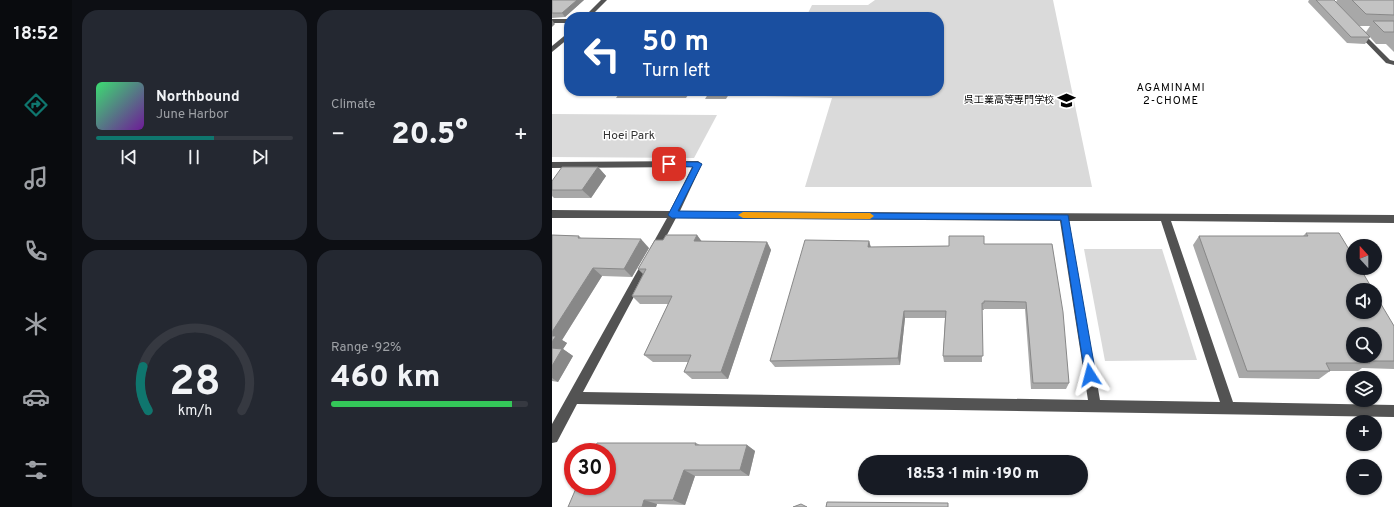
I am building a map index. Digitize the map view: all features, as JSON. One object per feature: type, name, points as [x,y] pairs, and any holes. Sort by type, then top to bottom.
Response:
[{"type":"street","points":[[592,12],[604,0]]},
{"type":"street","points":[[552,21],[564,21]]},
{"type":"street","points":[[1351,23],[1388,62],[1394,62]]},
{"type":"street","points":[[1356,29],[1364,29]]},
{"type":"street","points":[[552,50],[564,39]]},
{"type":"street","points":[[552,165],[698,164],[552,437]]},
{"type":"street","points":[[552,214],[1394,219]]},
{"type":"street","points":[[1064,217],[1095,406]]},
{"type":"street","points":[[1165,218],[1229,409]]},
{"type":"street","points":[[574,398],[1394,411]]},
{"type":"green space","points":[[875,0],[1053,0],[1092,187],[805,187],[832,98],[764,96],[944,96],[944,12],[808,12],[812,5],[868,5]]},
{"type":"green space","name":"Hoei Park","points":[[552,114],[717,115],[694,158],[552,157]]},
{"type":"green space","points":[[1084,249],[1162,249],[1197,360],[1105,361]]},
{"type":"shaded area","points":[[617,96],[687,96],[686,98],[616,98]]},
{"type":"shaded area","points":[[707,96],[728,96],[726,99],[705,99]]},
{"type":"building","points":[[552,0],[577,0],[562,13],[552,13]]},
{"type":"building","points":[[1316,0],[1334,0],[1370,37],[1351,37]]},
{"type":"building","points":[[1352,0],[1394,0],[1394,15],[1366,14]]},
{"type":"building","points":[[1373,21],[1394,21],[1394,32],[1384,32]]},
{"type":"building","points":[[562,167],[598,167],[582,190],[552,190],[552,181]]},
{"type":"building","points":[[1306,233],[1339,233],[1346,244],[1346,275],[1364,275],[1369,283],[1346,283],[1346,319],[1382,319],[1382,306],[1394,326],[1394,361],[1382,361],[1382,327],[1346,327],[1346,363],[1326,363],[1330,371],[1247,371],[1199,236],[1308,236]]},
{"type":"building","points":[[552,235],[579,236],[578,238],[641,239],[624,269],[593,268],[552,332]]},
{"type":"building","points":[[666,235],[697,235],[694,241],[767,242],[721,372],[684,372],[691,355],[644,355],[672,296],[632,296],[646,269],[638,269],[655,240],[663,240]]},
{"type":"building","points":[[949,236],[984,236],[984,244],[1052,244],[1063,312],[1069,383],[1033,383],[1026,302],[984,301],[984,303],[982,303],[983,356],[943,356],[946,311],[904,311],[898,358],[770,361],[805,240],[869,241],[868,247],[949,246]]},
{"type":"building","points":[[552,336],[556,336],[552,342]]},
{"type":"building","points":[[552,348],[562,349],[552,366]]},
{"type":"building","points":[[616,443],[696,443],[695,445],[747,445],[740,470],[684,470],[673,500],[644,500],[642,507],[568,507],[573,495],[616,495]]},
{"type":"building","points":[[827,502],[948,503],[948,507],[826,507]]},
{"type":"building","points":[[801,504],[807,507],[793,507]]},
{"type":"slow traffic","points":[[743,215],[870,216]]},
{"type":"place","name":"呉工業高等専門学校","points":[[1067,100]]},
{"type":"district","name":"AGAMINAMI 2-CHOME","points":[[1171,94]]},
{"type":"route","points":[[669,164],[698,164],[672,215],[1064,217],[1090,375]]}]
